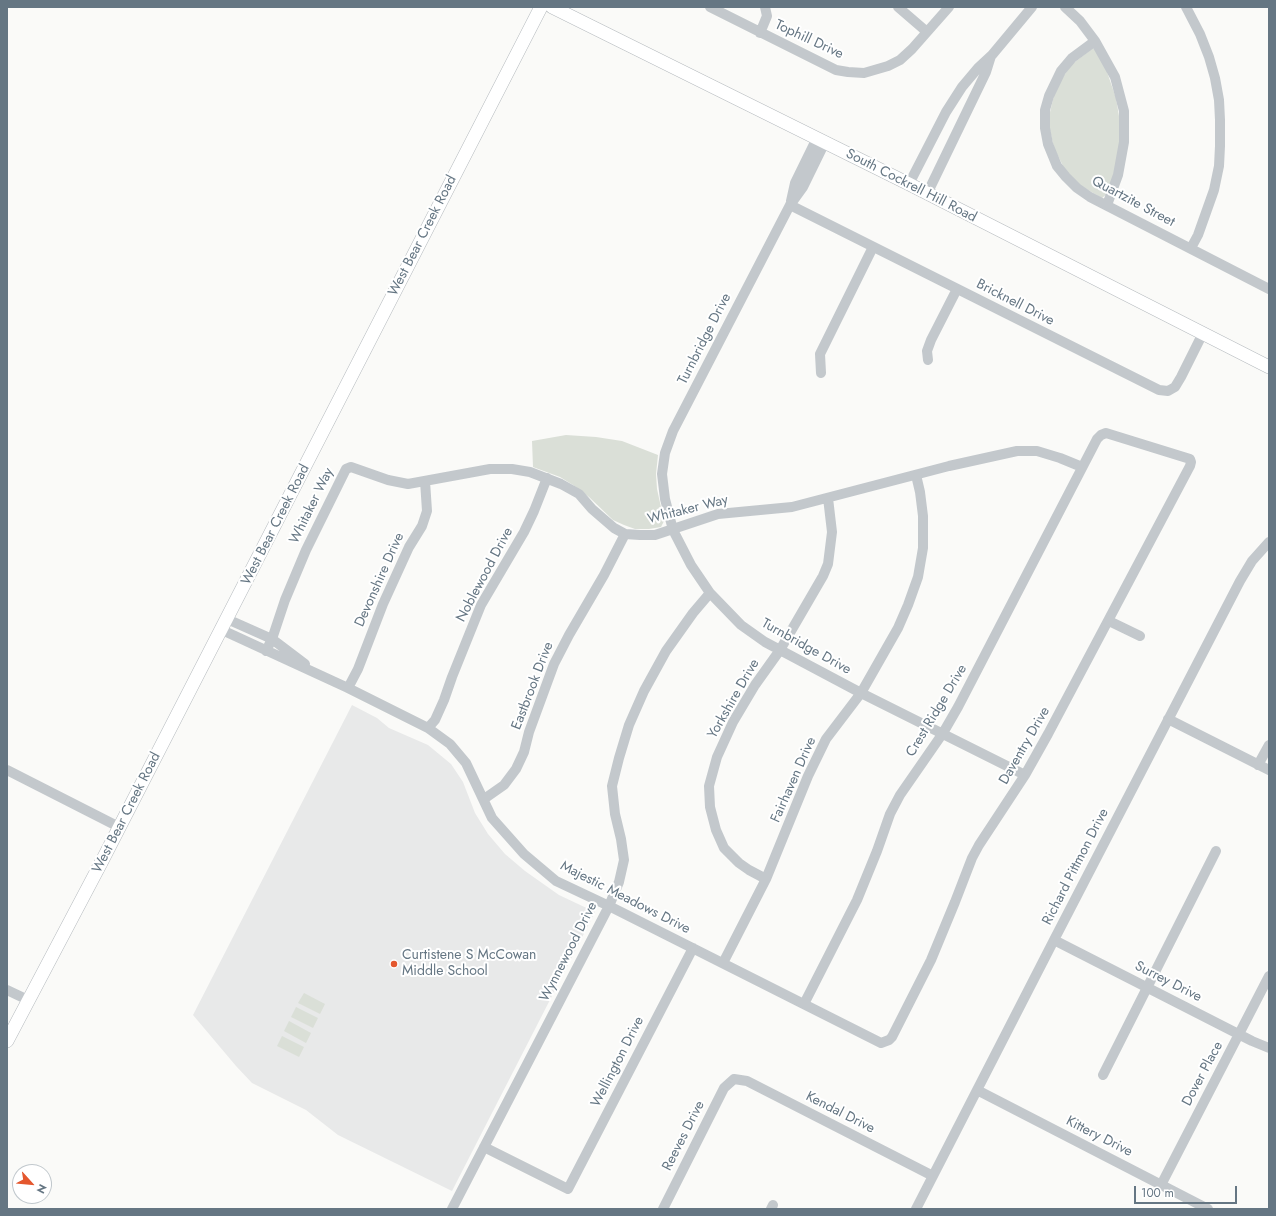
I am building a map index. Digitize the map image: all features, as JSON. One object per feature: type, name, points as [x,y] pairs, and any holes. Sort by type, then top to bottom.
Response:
[{"type":"main road","name":"West Bear Creek Road","points":[[7,1041],[225,624],[541,7]]},
{"type":"main road","name":"South Cockrell Hill Road","points":[[552,7],[909,184],[1269,367]]},
{"type":"street","name":"Tophill Drive","points":[[710,7],[836,70],[864,73],[888,66],[900,60],[950,7]]},
{"type":"street","points":[[760,33],[767,16],[765,7]]},
{"type":"street","points":[[898,7],[927,32]]},
{"type":"street","points":[[909,184],[950,106],[962,87],[978,68],[992,55],[1032,7]]},
{"type":"street","points":[[1065,7],[1080,21],[1095,41],[1115,77],[1124,111],[1124,142],[1118,176],[1107,206]]},
{"type":"street","points":[[1186,7],[1200,34],[1209,57],[1216,85],[1220,120],[1219,159],[1214,190],[1198,234],[1191,248]]},
{"type":"street","name":"Quartzite Street","points":[[1095,41],[1072,58],[1061,71],[1049,96],[1045,110],[1045,128],[1051,154],[1057,166],[1077,188],[1107,206],[1269,289]]},
{"type":"street","points":[[927,194],[986,72],[992,55]]},
{"type":"street","name":"Turnbridge Drive","points":[[821,140],[795,183],[790,205],[673,432],[665,454],[662,474],[665,498],[673,530],[691,565],[710,593],[741,625],[765,642],[861,693],[1025,775]]},
{"type":"street","name":"Bricknell Drive","points":[[790,205],[1159,390],[1168,391],[1175,387],[1203,333]]},
{"type":"street","points":[[821,373],[820,354],[874,247]]},
{"type":"street","points":[[928,360],[927,351],[931,340],[957,289]]},
{"type":"street","name":"Crest Ridge Drive","points":[[804,1004],[857,900],[890,814],[900,796],[943,733],[980,668],[1082,468],[1101,435],[1106,433],[1190,458]]},
{"type":"street","name":"Whitaker Way","points":[[266,651],[306,550],[346,469],[351,467],[388,480],[408,484],[445,476],[490,469],[512,469],[530,472],[561,484],[579,494],[592,509],[614,528],[625,534],[655,535],[718,514],[792,507],[1017,451],[1037,451],[1060,458],[1082,468]]},
{"type":"street","name":"Daventry Drive","points":[[881,1043],[892,1037],[931,960],[978,845],[1025,775],[1074,687],[1190,466],[1190,458]]},
{"type":"street","name":"Fairhaven Drive","points":[[723,963],[766,879],[781,846],[808,776],[826,739],[861,693],[898,628],[908,605],[918,577],[923,548],[923,516],[916,475]]},
{"type":"street","name":"Noblewood Drive","points":[[428,728],[435,720],[444,700],[481,605],[524,532],[547,478]]},
{"type":"street","name":"Devonshire Drive","points":[[348,688],[358,669],[383,604],[408,547],[422,526],[427,511],[425,481]]},
{"type":"street","name":"Yorkshire Drive","points":[[766,879],[739,863],[724,848],[716,830],[710,807],[709,786],[717,757],[733,722],[755,685],[780,650],[823,576],[828,564],[832,532],[828,498]]},
{"type":"street","name":"Eastbrook Drive","points":[[484,799],[504,784],[516,769],[524,752],[554,664],[604,575],[625,534]]},
{"type":"street","name":"Richard Pittmon Drive","points":[[916,1209],[1240,581],[1252,561],[1269,542]]},
{"type":"street","name":"Wynnewood Drive","points":[[452,1209],[609,906],[619,882],[624,860],[612,786],[629,725],[644,692],[666,651],[693,613],[710,593]]},
{"type":"street","points":[[1109,621],[1140,636]]},
{"type":"street","name":"Majestic Meadows Drive","points":[[225,624],[272,639],[321,676]]},
{"type":"street","name":"Majestic Meadows Drive","points":[[225,624],[266,651],[348,688],[428,728],[450,744],[466,763],[492,818],[524,854],[556,880],[881,1043]]},
{"type":"street","points":[[1168,719],[1269,770]]},
{"type":"street","points":[[1258,765],[1269,745]]},
{"type":"street","points":[[7,770],[119,827]]},
{"type":"street","points":[[1103,1075],[1216,851]]},
{"type":"street","name":"Surrey Drive","points":[[1054,940],[1240,1035],[1269,1048]]},
{"type":"street","name":"Wellington Drive","points":[[484,1147],[568,1189],[693,948]]},
{"type":"street","name":"Dover Place","points":[[1161,1185],[1240,1035],[1269,976]]},
{"type":"street","points":[[7,990],[28,1000]]},
{"type":"street","name":"Kendal Drive","points":[[734,1079],[747,1081],[933,1176]]},
{"type":"street","name":"Reeves Drive","points":[[663,1209],[724,1088],[734,1079]]},
{"type":"street","name":"Kittery Drive","points":[[977,1090],[1208,1209]]},
{"type":"shaded area","points":[[1093,48],[1106,69],[1116,98],[1119,116],[1119,152],[1107,194],[1102,198],[1081,186],[1066,172],[1054,148],[1049,126],[1050,112],[1056,87],[1071,65]]},
{"type":"shaded area","points":[[566,435],[596,437],[622,441],[658,455],[656,474],[657,489],[664,521],[661,527],[635,529],[613,520],[589,497],[573,485],[560,477],[533,467],[532,441]]},
{"type":"shaded area","name":"Curtistene S McCowan Middle School","points":[[352,705],[377,718],[389,728],[428,745],[451,764],[463,782],[475,813],[488,834],[505,854],[525,871],[559,895],[595,912],[452,1191],[338,1135],[306,1110],[252,1083],[193,1015]]},
{"type":"shaded area","points":[[304,993],[325,1004],[320,1014],[298,1003]]},
{"type":"shaded area","points":[[296,1007],[318,1018],[313,1028],[291,1017]]},
{"type":"shaded area","points":[[289,1021],[311,1033],[306,1043],[284,1031]]},
{"type":"shaded area","points":[[282,1036],[304,1047],[299,1057],[277,1046]]},
{"type":"place","name":"Curtistene S McCowan Middle School","points":[[394,964]]}]
